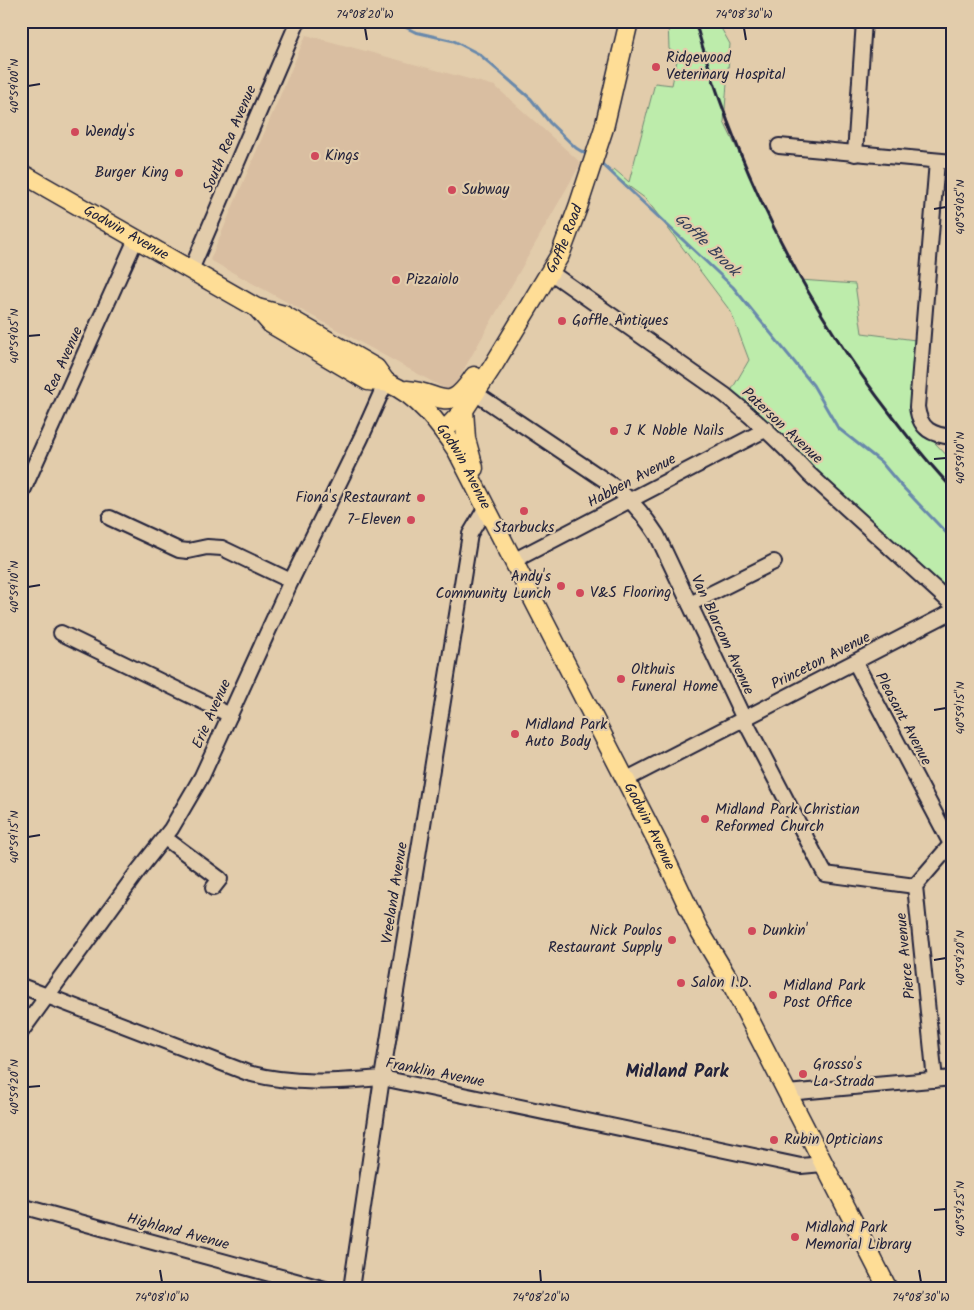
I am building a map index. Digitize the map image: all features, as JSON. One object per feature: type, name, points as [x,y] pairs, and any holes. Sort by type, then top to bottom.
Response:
[{"type":"main road","name":"Goffle Road","points":[[444,431],[464,410],[476,393],[560,255],[611,105],[629,21]]},
{"type":"main road","name":"Godwin Avenue","points":[[21,173],[257,308],[271,324],[368,381],[392,386],[418,402],[430,413],[444,431],[478,490],[660,847],[698,928],[732,985],[888,1289]]},
{"type":"main road","points":[[392,386],[420,391],[437,398],[452,398],[466,389],[479,369],[493,366]]},
{"type":"main road","points":[[464,410],[466,439],[478,490]]},
{"type":"street","name":"South Rea Avenue","points":[[191,270],[298,21]]},
{"type":"street","points":[[855,152],[864,21]]},
{"type":"street","points":[[779,146],[953,162]]},
{"type":"street","points":[[937,161],[917,407],[918,416],[928,431],[953,437]]},
{"type":"street","name":"Rea Avenue","points":[[21,495],[136,239]]},
{"type":"street","name":"Paterson Avenue","points":[[550,272],[725,395],[767,430],[809,474],[953,605]]},
{"type":"street","name":"Erie Avenue","points":[[21,1032],[138,870],[164,838],[187,803],[202,776],[291,581],[361,438],[392,386]]},
{"type":"street","name":"Van Blarcom Avenue","points":[[476,393],[615,487],[631,500],[647,519],[657,535],[744,719],[826,874],[915,886]]},
{"type":"street","name":"Habben Avenue","points":[[513,561],[767,430]]},
{"type":"street","name":"Vreeland Avenue","points":[[351,1289],[382,1078],[470,534],[486,507]]},
{"type":"street","points":[[110,518],[179,550],[188,551],[207,547],[222,548],[291,581]]},
{"type":"street","points":[[690,604],[774,562]]},
{"type":"street","name":"Princeton Avenue","points":[[625,780],[953,611]]},
{"type":"street","points":[[61,633],[230,715]]},
{"type":"street","name":"Pleasant Avenue","points":[[855,662],[952,843]]},
{"type":"street","points":[[164,838],[220,880],[214,888]]},
{"type":"street","points":[[915,886],[952,843]]},
{"type":"street","name":"Pierce Avenue","points":[[915,886],[935,1080]]},
{"type":"street","name":"Franklin Avenue","points":[[21,986],[248,1073],[271,1079],[316,1082],[382,1078],[801,1166],[823,1164]]},
{"type":"street","points":[[787,1093],[953,1078]]},
{"type":"street","name":"Highland Avenue","points":[[21,1206],[325,1289]]},
{"type":"shaded area","points":[[306,35],[495,86],[581,163],[451,392],[210,260]]},
{"type":"green space","points":[[668,21],[717,21],[730,44],[724,122],[800,280],[855,284],[862,333],[923,341],[917,424],[953,462],[953,599],[728,396],[749,360],[731,312],[646,199],[612,174],[614,169],[629,182],[655,83],[672,85],[678,56],[669,49]]},
{"type":"waterway","name":"Goffle Brook","points":[[400,21],[405,27],[415,32],[454,41],[479,54],[531,99],[550,123],[576,148],[589,156]]},
{"type":"waterway","name":"Goffle Brook","points":[[599,161],[733,287],[813,385],[838,428],[881,462],[953,540]]},
{"type":"railway","points":[[695,21],[730,127],[774,228],[800,277],[828,325],[859,371],[914,444],[953,489]]},
{"type":"place","name":"Ridgewood Veterinary Hospital","points":[[656,67]]},
{"type":"place","name":"Wendy's","points":[[75,132]]},
{"type":"place","name":"Kings","points":[[315,156]]},
{"type":"place","name":"Burger King","points":[[179,173]]},
{"type":"place","name":"Subway","points":[[452,190]]},
{"type":"place","name":"Pizzaiolo","points":[[396,280]]},
{"type":"place","name":"Goffle Antiques","points":[[562,321]]},
{"type":"place","name":"J K Noble Nails","points":[[614,431]]},
{"type":"place","name":"Fiona's Restaurant","points":[[421,498]]},
{"type":"place","name":"Starbucks","points":[[524,511]]},
{"type":"place","name":"7-Eleven","points":[[411,520]]},
{"type":"place","name":"Andy's Community Lunch","points":[[561,586]]},
{"type":"place","name":"V&S Flooring","points":[[580,593]]},
{"type":"place","name":"Olthuis Funeral Home","points":[[621,679]]},
{"type":"place","name":"Midland Park Auto Body","points":[[515,734]]},
{"type":"place","name":"Midland Park Christian Reformed Church","points":[[705,819]]},
{"type":"place","name":"Dunkin'","points":[[752,931]]},
{"type":"place","name":"Nick Poulos Restaurant Supply","points":[[672,940]]},
{"type":"place","name":"Salon I.D.","points":[[681,983]]},
{"type":"place","name":"Midland Park Post Office","points":[[773,995]]},
{"type":"place","name":"Grosso's La Strada","points":[[803,1074]]},
{"type":"place","name":"Rubin Opticians","points":[[774,1140]]},
{"type":"place","name":"Midland Park Memorial Library","points":[[795,1237]]},
{"type":"district","name":"Midland Park","points":[[677,1072]]}]
